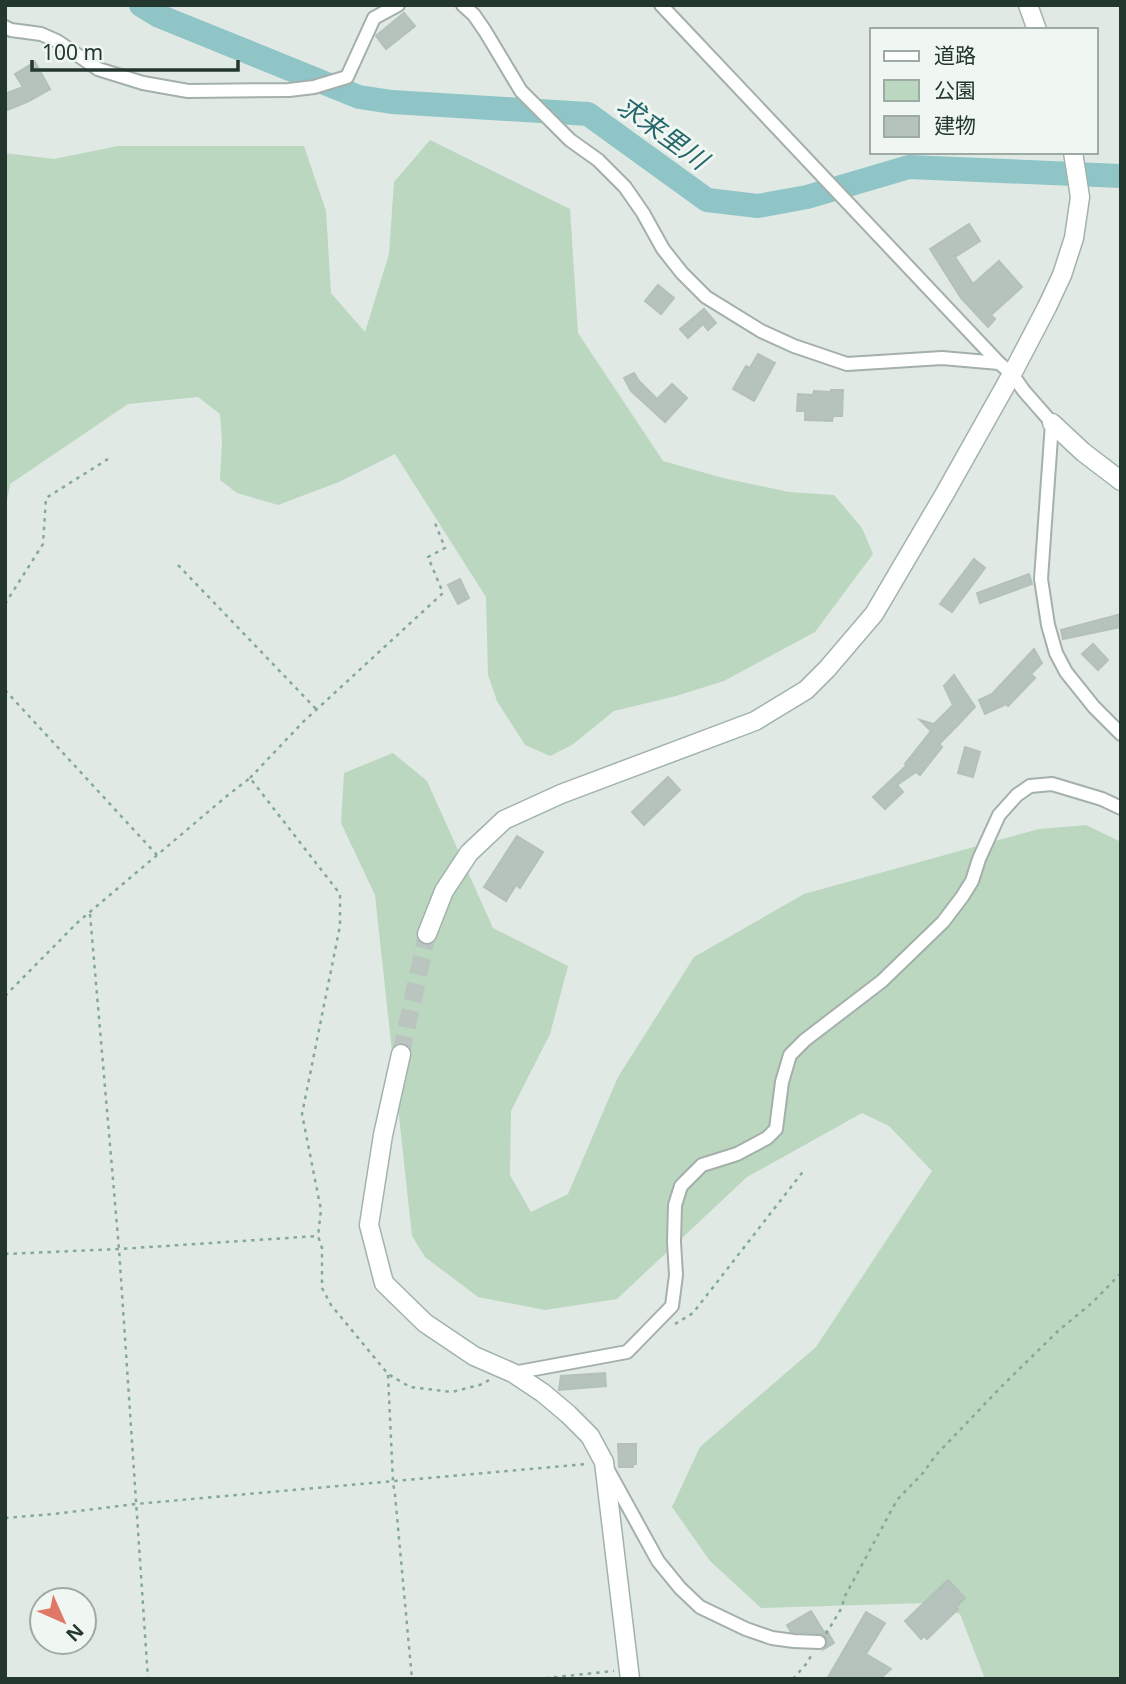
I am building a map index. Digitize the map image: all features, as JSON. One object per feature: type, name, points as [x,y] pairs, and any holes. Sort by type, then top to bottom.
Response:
[{"type":"street","points":[[5,27],[41,33],[98,69],[143,83],[187,91],[289,90],[314,87],[347,77],[374,18],[398,5]]},
{"type":"street","points":[[463,5],[485,31],[521,91],[570,140],[598,160],[625,187],[663,249],[706,297],[772,336],[847,363],[942,358],[1006,368]]},
{"type":"street","points":[[661,5],[1006,368],[1052,422],[1083,452],[1121,481]]},
{"type":"street","points":[[1028,5],[1036,28]]},
{"type":"street","points":[[428,934],[444,891],[469,853],[504,820],[561,794],[755,721],[806,690],[827,670],[874,614],[944,495],[1006,368],[1047,307],[1062,275],[1074,238],[1080,197],[1073,154]]},
{"type":"street","points":[[1052,422],[1041,579],[1048,625],[1056,653],[1066,672],[1094,707],[1121,734]]},
{"type":"street","points":[[508,1371],[626,1352],[672,1306],[676,1275],[675,1205],[681,1186],[702,1165],[737,1154],[767,1138],[776,1129],[782,1082],[790,1055],[805,1040],[882,981],[943,922],[972,881],[999,815],[1017,795],[1030,786],[1052,784],[1102,799],[1121,808]]},
{"type":"street","points":[[401,1054],[383,1136],[369,1225],[384,1283],[425,1323],[474,1356],[508,1371],[543,1393],[590,1436],[658,1561],[700,1608],[772,1638],[819,1642]]},
{"type":"street","points":[[604,1462],[630,1674]]},
{"type":"path","points":[[5,604],[43,544],[46,498],[108,459]]},
{"type":"path","points":[[5,996],[78,922],[250,778],[317,710],[443,593],[428,557],[445,548],[435,523]]},
{"type":"path","points":[[178,565],[317,710]]},
{"type":"path","points":[[5,690],[158,855]]},
{"type":"path","points":[[250,778],[340,894],[340,926],[302,1114],[321,1210],[318,1236],[322,1248],[322,1288],[331,1305],[388,1374],[410,1387],[452,1392],[483,1384],[508,1371]]},
{"type":"path","points":[[90,914],[120,1249],[148,1679]]},
{"type":"path","points":[[671,1326],[693,1313],[805,1169]]},
{"type":"path","points":[[5,1254],[318,1236]]},
{"type":"path","points":[[793,1679],[807,1663],[841,1609],[845,1596],[897,1500],[1003,1385],[1121,1273]]},
{"type":"path","points":[[388,1374],[393,1482],[412,1679]]},
{"type":"path","points":[[5,1518],[604,1462]]},
{"type":"path","points":[[537,1679],[630,1674]]},
{"type":"green space","points":[[430,140],[570,209],[578,333],[663,461],[723,478],[789,492],[834,495],[862,528],[873,554],[815,632],[724,681],[614,711],[572,745],[550,756],[525,745],[497,701],[488,675],[486,597],[395,454],[339,482],[278,505],[237,493],[220,480],[220,414],[198,397],[128,404],[10,484],[5,511],[5,153],[54,159],[118,146],[304,146],[326,211],[331,293],[365,332],[389,254],[394,182]]},
{"type":"green space","points":[[393,753],[427,781],[493,928],[568,966],[550,1034],[511,1111],[510,1175],[531,1212],[568,1194],[618,1077],[694,957],[804,894],[1039,829],[1086,825],[1121,842],[1121,1679],[985,1679],[960,1614],[926,1603],[761,1608],[710,1561],[672,1507],[700,1447],[816,1347],[932,1171],[889,1126],[862,1113],[747,1177],[617,1299],[545,1310],[478,1297],[425,1257],[412,1236],[375,895],[341,823],[344,773]]},
{"type":"building","points":[[404,13],[415,26],[386,49],[376,36]]},
{"type":"building","points":[[35,62],[50,89],[5,111],[5,94],[23,87],[15,74]]},
{"type":"building","points":[[969,224],[980,241],[955,257],[973,284],[999,261],[1022,287],[991,315],[995,319],[988,327],[961,298],[930,249]]},
{"type":"building","points":[[658,285],[674,298],[661,314],[645,301]]},
{"type":"building","points":[[704,309],[716,323],[708,330],[703,324],[688,338],[680,329]]},
{"type":"building","points":[[758,354],[775,363],[754,401],[733,389],[746,366],[750,368]]},
{"type":"building","points":[[634,373],[657,399],[672,384],[687,398],[665,422],[631,391],[624,378]]},
{"type":"building","points":[[843,390],[842,416],[833,416],[832,421],[805,420],[805,411],[797,411],[798,394],[813,395],[814,391]]},
{"type":"building","points":[[974,559],[985,568],[952,612],[940,604]]},
{"type":"building","points":[[1029,574],[1032,584],[980,603],[977,593]]},
{"type":"building","points":[[460,579],[469,598],[458,604],[448,585]]},
{"type":"building","points":[[1121,614],[1121,627],[1063,639],[1061,630]]},
{"type":"building","points":[[1093,644],[1108,660],[1098,670],[1082,654]]},
{"type":"building","points":[[1034,649],[1042,663],[1031,674],[1035,678],[1008,706],[1006,704],[985,714],[979,700],[992,694]]},
{"type":"building","points":[[954,675],[975,707],[951,729],[953,730],[939,744],[942,747],[920,775],[916,772],[897,785],[903,792],[885,809],[873,797],[907,765],[905,764],[931,731],[920,720],[934,724],[953,705],[944,686]]},
{"type":"building","points":[[965,747],[980,752],[973,777],[958,773]]},
{"type":"building","points":[[668,777],[680,790],[644,825],[632,812]]},
{"type":"building","points":[[517,836],[543,852],[520,888],[516,885],[506,901],[484,887]]},
{"type":"building","points":[[605,1373],[606,1386],[559,1390],[561,1376]]},
{"type":"building","points":[[618,1444],[636,1444],[636,1464],[633,1464],[633,1467],[619,1467]]},
{"type":"building","points":[[948,1580],[965,1598],[956,1607],[958,1609],[927,1639],[924,1636],[921,1639],[905,1621]]},
{"type":"building","points":[[811,1611],[834,1643],[824,1649],[828,1642],[824,1635],[791,1632],[787,1625]]},
{"type":"building","points":[[866,1612],[885,1623],[866,1654],[891,1669],[880,1679],[827,1679]]},
{"type":"waterway","name":"求来里川","points":[[141,5],[159,16],[359,97],[392,102],[588,114],[707,200],[758,206],[807,197],[909,167],[1121,176]]},
{"type":"tunnel","points":[[401,1054],[427,934]]}]
